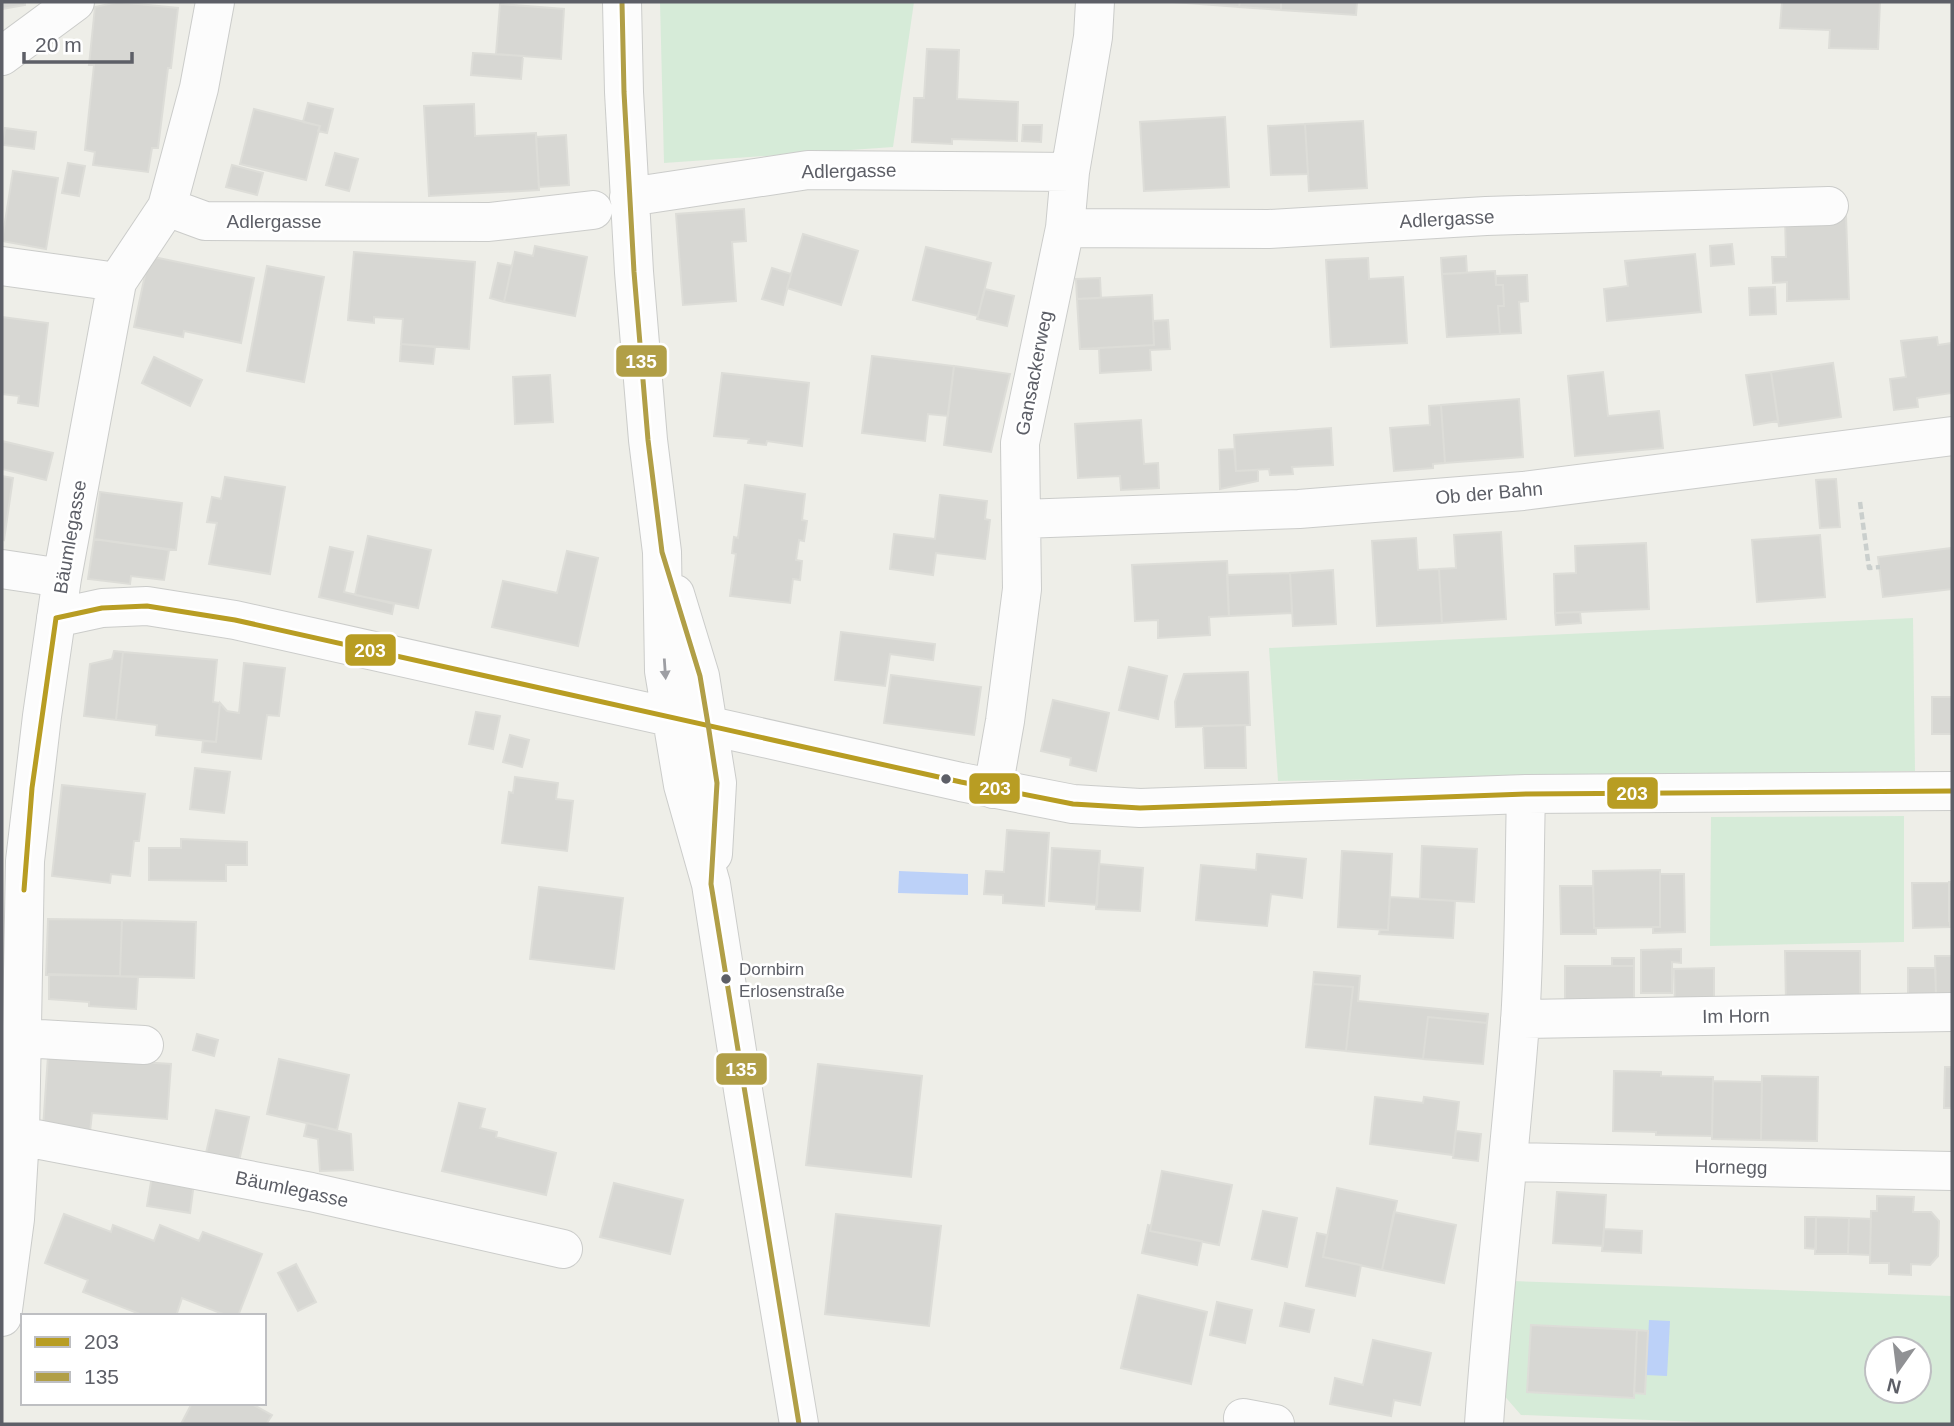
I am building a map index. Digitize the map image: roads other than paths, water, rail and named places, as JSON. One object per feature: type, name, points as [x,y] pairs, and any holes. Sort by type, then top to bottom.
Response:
[{"type":"street","points":[[2,56],[75,2]]},
{"type":"street","name":"Bäumlegasse","points":[[2,1317],[15,1219],[20,1136],[22,1038],[13,889],[30,821],[62,578],[117,282],[167,207],[199,88],[215,2]]},
{"type":"street","points":[[622,2],[629,198],[642,374],[662,552],[664,671],[683,785],[711,884],[799,1424]]},
{"type":"street","name":"Gansackerweg","points":[[993,789],[1005,721],[1022,589],[1020,443],[1065,228],[1070,172],[1093,37],[1095,2]]},
{"type":"street","name":"Adlergasse","points":[[629,198],[808,170],[1070,172]]},
{"type":"street","name":"Adlergasse","points":[[1065,228],[1269,229],[1486,216],[1829,206]]},
{"type":"street","name":"Adlergasse","points":[[167,207],[205,221],[489,222],[593,209]]},
{"type":"street","points":[[2,266],[117,282]]},
{"type":"street","name":"Ob der Bahn","points":[[1022,519],[1299,509],[1523,491],[1952,436]]},
{"type":"street","points":[[662,552],[700,676],[717,783],[711,884]]},
{"type":"street","points":[[2,569],[62,578]]},
{"type":"street","points":[[56,618],[102,608],[147,606],[236,620],[993,789],[1073,804],[1140,807],[1526,794],[1952,791]]},
{"type":"street","points":[[1484,1424],[1490,1327],[1509,1162],[1520,1018],[1526,794]]},
{"type":"street","name":"Im Horn","points":[[1520,1018],[1952,1012]]},
{"type":"street","points":[[22,1038],[144,1045]]},
{"type":"street","name":"Bäumlegasse","points":[[20,1136],[312,1192],[563,1250]]},
{"type":"street","name":"Hornegg","points":[[1509,1162],[1952,1171]]},
{"type":"water","points":[[899,871],[968,874],[968,895],[898,893]]},
{"type":"water","points":[[1649,1320],[1670,1321],[1667,1376],[1646,1375]]},
{"type":"place","name":"Dornbirn Erlosenstraße","points":[[726,979]]}]
